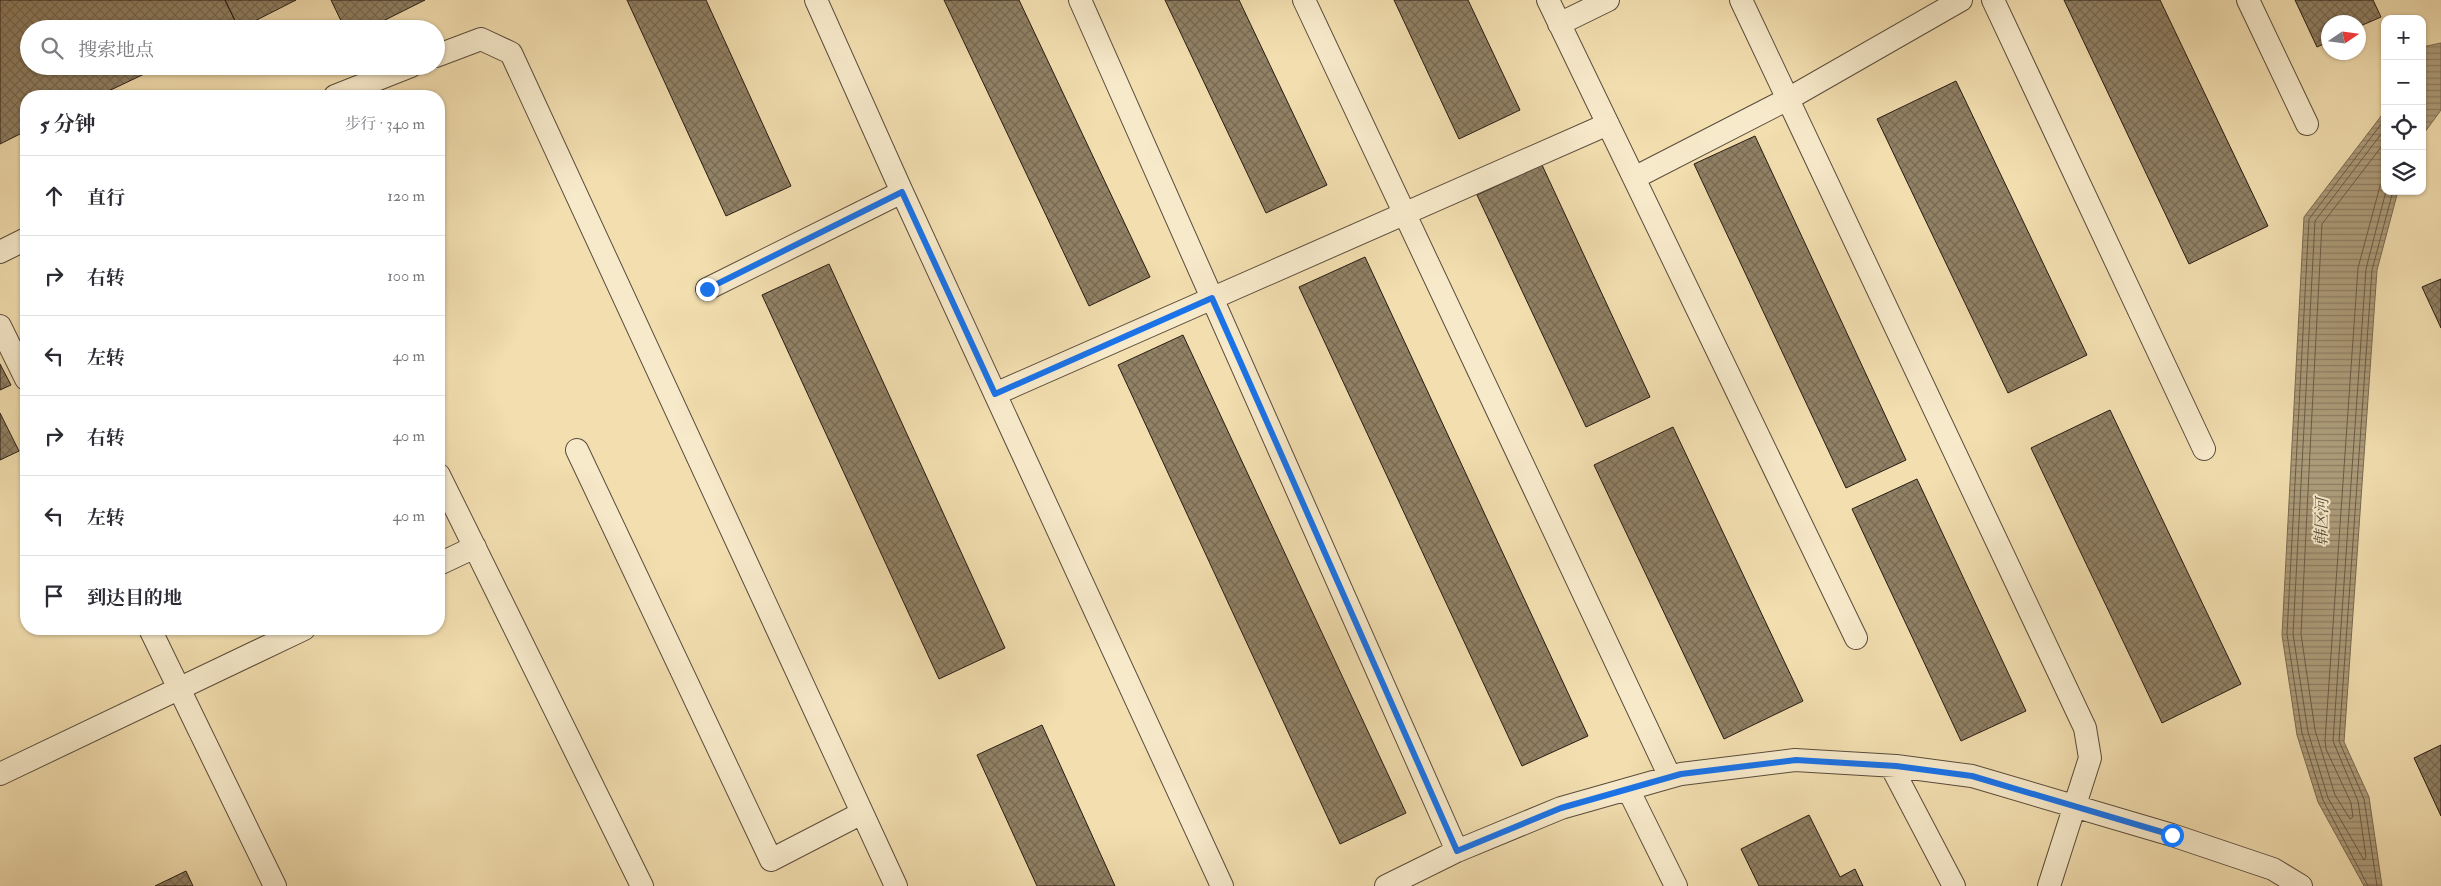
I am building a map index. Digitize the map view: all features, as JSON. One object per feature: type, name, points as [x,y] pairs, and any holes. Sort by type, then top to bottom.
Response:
[{"type":"lane","points":[[816,0],[902,192],[1222,886]]},
{"type":"lane","points":[[1080,0],[1457,851]]},
{"type":"lane","points":[[1304,0],[1670,777]]},
{"type":"lane","points":[[1548,0],[1856,638]]},
{"type":"lane","points":[[1559,24],[1608,0]]},
{"type":"lane","points":[[1741,0],[2085,728],[2090,758],[2049,886]]},
{"type":"lane","points":[[1634,178],[1788,99],[1961,0]]},
{"type":"lane","points":[[1993,0],[2204,449]]},
{"type":"lane","points":[[2248,0],[2307,124]]},
{"type":"lane","points":[[445,53],[481,39],[511,54],[896,886]]},
{"type":"lane","points":[[350,90],[388,75]]},
{"type":"lane","points":[[995,394],[1608,124]]},
{"type":"lane","points":[[707,289],[902,192]]},
{"type":"lane","points":[[0,252],[20,242]]},
{"type":"lane","points":[[0,326],[20,367]]},
{"type":"lane","points":[[578,450],[771,860],[862,813]]},
{"type":"lane","points":[[445,488],[642,886]]},
{"type":"lane","points":[[445,561],[475,547]]},
{"type":"lane","points":[[153,635],[275,886]]},
{"type":"lane","points":[[0,774],[291,635]]},
{"type":"lane","points":[[1386,886],[1457,851],[1561,808],[1670,777],[1796,760],[1891,766],[1972,776],[2273,868],[2302,886]]},
{"type":"lane","points":[[1891,766],[1954,886]]},
{"type":"lane","points":[[1628,789],[1676,886]]},
{"type":"water","points":[[2441,43],[2441,110],[2426,131],[2426,60],[2426,46]]},
{"type":"water","name":"韩区河","points":[[2381,116],[2381,195],[2397,195],[2377,270],[2344,742],[2369,797],[2382,886],[2364,886],[2318,802],[2297,735],[2282,635],[2304,217]]},
{"type":"building","points":[[0,0],[225,0],[235,20],[20,20],[20,75],[142,75],[111,90],[20,90],[20,134],[0,144]]},
{"type":"building","points":[[225,0],[296,0],[257,20],[235,20]]},
{"type":"building","points":[[331,0],[425,0],[385,20],[341,20]]},
{"type":"building","points":[[627,0],[706,0],[791,186],[726,216]]},
{"type":"building","points":[[944,0],[1019,0],[1150,277],[1089,306]]},
{"type":"building","points":[[1165,0],[1239,0],[1327,185],[1266,213]]},
{"type":"building","points":[[1394,0],[1468,0],[1520,110],[1459,139]]},
{"type":"building","points":[[2064,0],[2160,0],[2268,226],[2189,264]]},
{"type":"building","points":[[2295,0],[2373,0],[2381,17],[2366,24],[2366,15],[2321,15],[2321,45],[2317,47]]},
{"type":"building","points":[[1956,81],[2087,355],[2008,393],[1877,119]]},
{"type":"building","points":[[1755,136],[1906,460],[1846,488],[1694,164]]},
{"type":"building","points":[[1542,165],[1650,397],[1586,427],[1477,195]]},
{"type":"building","points":[[1365,257],[1588,736],[1522,766],[1299,287]]},
{"type":"building","points":[[829,264],[1005,648],[939,679],[762,295]]},
{"type":"building","points":[[2441,279],[2441,328],[2422,287]]},
{"type":"building","points":[[1183,335],[1406,813],[1340,844],[1118,365]]},
{"type":"building","points":[[0,364],[11,385],[0,390]]},
{"type":"building","points":[[2110,410],[2241,684],[2162,723],[2031,448]]},
{"type":"building","points":[[0,413],[19,451],[0,460]]},
{"type":"building","points":[[1673,427],[1803,701],[1724,739],[1594,465]]},
{"type":"building","points":[[1917,479],[2026,711],[1961,741],[1852,509]]},
{"type":"building","points":[[1042,725],[1115,886],[1037,886],[977,755]]},
{"type":"building","points":[[2441,745],[2441,816],[2414,758]]},
{"type":"building","points":[[1809,815],[1840,877],[1855,869],[1863,886],[1759,886],[1741,849]]},
{"type":"building","points":[[186,871],[193,886],[155,886]]},
{"type":"route","points":[[707,289],[902,192],[995,394],[1212,298],[1457,851],[1561,808],[1681,774],[1796,760],[1896,766],[1972,776],[2172,835]]}]
